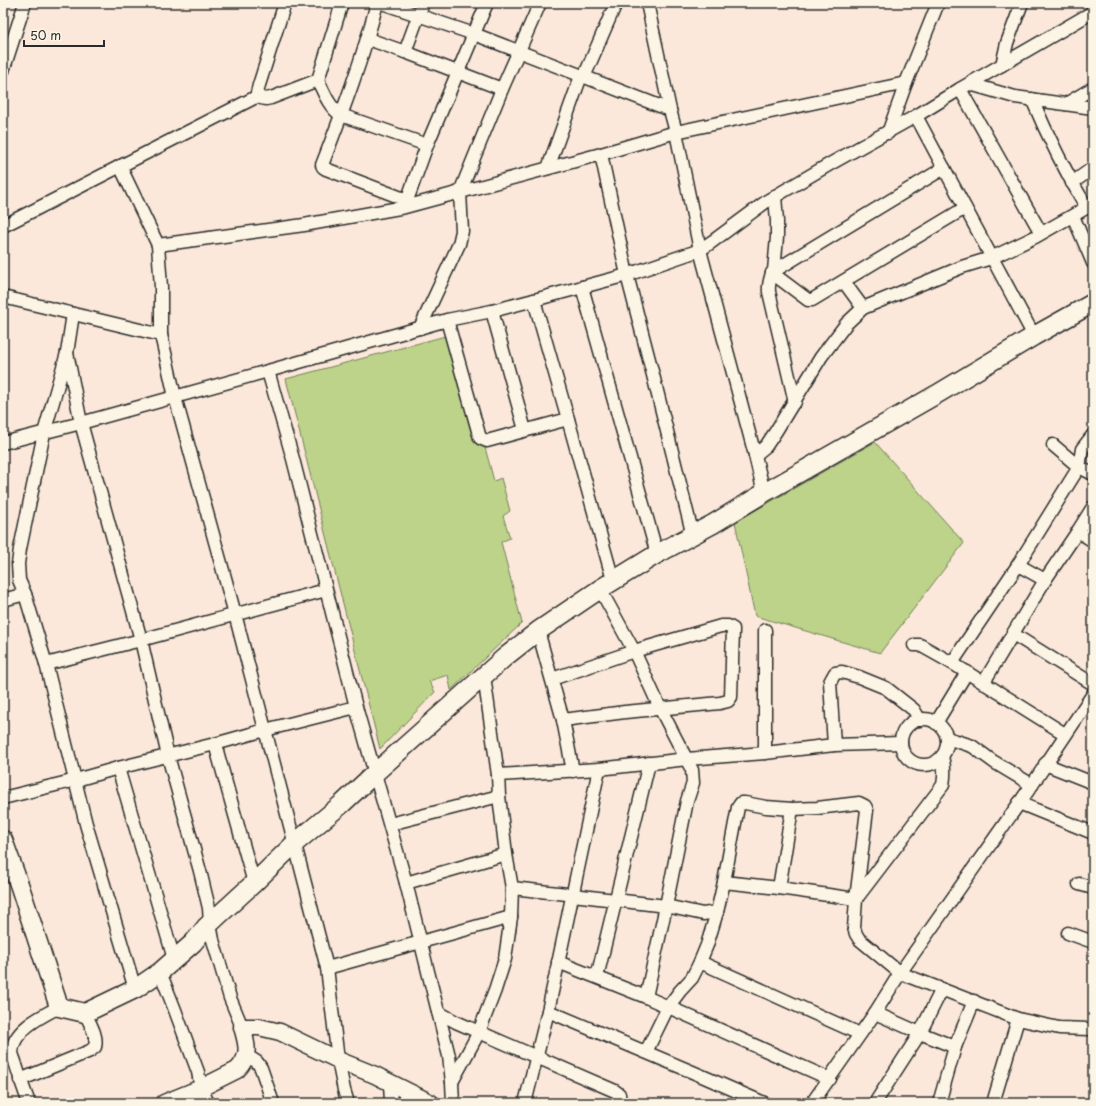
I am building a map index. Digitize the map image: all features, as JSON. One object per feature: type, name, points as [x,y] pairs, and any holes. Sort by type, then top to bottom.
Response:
[{"type":"main road","points":[[3,840],[7,864],[20,887],[59,1007],[85,1013],[135,989],[160,972],[193,943],[210,924],[294,844],[343,803],[505,657],[538,631],[607,584],[657,554],[693,536],[764,493],[1093,303]]},
{"type":"street","points":[[3,71],[25,3]]},
{"type":"street","points":[[256,96],[285,3]]},
{"type":"street","points":[[342,3],[318,80],[330,105],[341,115],[428,145]]},
{"type":"street","points":[[377,3],[368,39],[322,164],[326,169],[406,204]]},
{"type":"street","points":[[382,3],[474,34],[670,110]]},
{"type":"street","points":[[405,52],[422,3]]},
{"type":"street","points":[[406,204],[428,145],[486,3]]},
{"type":"street","points":[[420,328],[459,244],[462,231],[460,192],[502,89],[540,3]]},
{"type":"street","points":[[548,168],[583,77],[616,3]]},
{"type":"street","points":[[647,3],[676,132],[700,250],[764,493]]},
{"type":"street","points":[[888,133],[938,3]]},
{"type":"street","points":[[1002,65],[1007,43],[1022,3]]},
{"type":"street","points":[[3,443],[175,397],[447,320],[492,311],[627,275],[700,250],[775,196],[888,133],[965,86],[1093,12]]},
{"type":"street","points":[[368,39],[502,89]]},
{"type":"street","points":[[3,226],[256,96],[271,98],[318,80]]},
{"type":"street","points":[[158,245],[304,225],[406,204],[460,192],[676,132],[906,83]]},
{"type":"street","points":[[965,86],[1015,97],[1093,108]]},
{"type":"street","points":[[965,86],[1042,234]]},
{"type":"street","points":[[1066,104],[1093,88]]},
{"type":"street","points":[[755,455],[766,446],[795,402],[821,358],[846,324],[864,308],[962,267],[991,258],[1042,234],[1090,206],[1072,183],[1032,99]]},
{"type":"street","points":[[916,116],[1034,336]]},
{"type":"street","points":[[601,154],[627,275],[693,536]]},
{"type":"street","points":[[120,166],[158,245],[161,287],[161,335],[175,397],[235,614],[327,968],[338,1060],[348,1103]]},
{"type":"street","points":[[773,272],[944,168]]},
{"type":"street","points":[[1072,183],[1093,168]]},
{"type":"street","points":[[775,196],[778,221],[777,237],[773,272],[768,286],[795,402]]},
{"type":"street","points":[[773,272],[808,300],[812,300],[965,208]]},
{"type":"street","points":[[1073,216],[1093,263]]},
{"type":"street","points":[[844,282],[864,308]]},
{"type":"street","points":[[582,287],[657,554]]},
{"type":"street","points":[[3,297],[161,335]]},
{"type":"street","points":[[534,300],[568,419],[607,584],[634,651],[660,708],[692,770],[693,783],[687,801],[646,997]]},
{"type":"street","points":[[492,311],[525,430]]},
{"type":"street","points":[[73,314],[67,353],[44,433],[18,564],[19,580],[25,594],[46,664],[86,824],[135,989]]},
{"type":"street","points":[[447,320],[480,438],[487,441],[568,419]]},
{"type":"street","points":[[67,353],[81,423],[141,640],[168,756],[200,872],[218,960],[230,998],[242,1027],[246,1043],[246,1055],[242,1065],[237,1070],[201,1088],[164,1103]]},
{"type":"street","points":[[268,371],[293,459],[356,707],[406,883],[449,1056],[453,1103]]},
{"type":"street","points":[[952,662],[1018,565],[1079,468],[1082,449],[1093,435]]},
{"type":"street","points":[[1053,445],[1079,468],[1093,474]]},
{"type":"street","points":[[984,682],[1045,580],[1093,507]]},
{"type":"street","points":[[1078,531],[1093,541]]},
{"type":"street","points":[[1018,565],[1045,580]]},
{"type":"street","points":[[46,664],[326,590]]},
{"type":"street","points":[[3,600],[25,594]]},
{"type":"street","points":[[552,679],[634,651],[721,626],[728,626],[733,629],[730,697],[728,701],[563,720]]},
{"type":"street","points":[[765,630],[765,753]]},
{"type":"street","points":[[538,631],[563,720],[573,771]]},
{"type":"street","points":[[1013,634],[1093,684]]},
{"type":"street","points":[[914,645],[920,645],[952,662],[1065,734]]},
{"type":"street","points":[[834,745],[830,682],[835,673],[842,672],[886,688],[914,710],[920,720]]},
{"type":"street","points":[[936,723],[967,672]]},
{"type":"street","points":[[452,1082],[479,1032],[495,990],[505,959],[511,917],[512,888],[506,854],[498,775],[484,676]]},
{"type":"street","points":[[812,1103],[830,1079],[900,973],[1032,785],[1093,694]]},
{"type":"street","points":[[3,798],[356,707]]},
{"type":"street","points":[[920,720],[931,720],[936,723],[945,732],[947,738],[946,751],[937,762],[924,766],[911,761],[906,756],[901,743],[906,728],[912,723],[920,720]]},
{"type":"street","points":[[947,738],[972,746],[994,762],[1032,785]]},
{"type":"street","points":[[498,775],[599,769],[834,745],[901,743]]},
{"type":"street","points":[[215,744],[254,883]]},
{"type":"street","points":[[856,899],[943,785],[945,767],[942,757]]},
{"type":"street","points":[[596,977],[649,764]]},
{"type":"street","points":[[1045,764],[1093,783]]},
{"type":"street","points":[[118,768],[174,959]]},
{"type":"street","points":[[525,1103],[548,1011],[599,769]]},
{"type":"street","points":[[390,824],[499,796]]},
{"type":"street","points":[[646,1052],[668,1007],[692,978],[700,962],[717,912],[738,807],[741,803],[792,809],[859,804],[865,806],[867,810],[854,928],[859,939],[900,973],[1018,1019],[1059,1028],[1093,1028]]},
{"type":"street","points":[[1019,803],[1093,833]]},
{"type":"street","points":[[779,888],[792,809]]},
{"type":"street","points":[[406,883],[506,854]]},
{"type":"street","points":[[724,882],[856,899]]},
{"type":"street","points":[[1079,884],[1093,888]]},
{"type":"street","points":[[512,888],[666,906],[703,914],[717,912]]},
{"type":"street","points":[[327,968],[511,917]]},
{"type":"street","points":[[1068,933],[1093,942]]},
{"type":"street","points":[[558,962],[646,997],[830,1079]]},
{"type":"street","points":[[700,962],[860,1034]]},
{"type":"street","points":[[160,972],[198,1072],[201,1088],[208,1103]]},
{"type":"street","points":[[875,1103],[920,1033],[942,989]]},
{"type":"street","points":[[939,1103],[955,1047],[974,1001]]},
{"type":"street","points":[[29,1103],[12,1053],[15,1041],[21,1032],[34,1021],[59,1007]]},
{"type":"street","points":[[548,1011],[764,1103]]},
{"type":"street","points":[[438,1012],[456,1022],[615,1091],[619,1094],[620,1103]]},
{"type":"street","points":[[20,1080],[95,1048],[94,1034],[85,1013]]},
{"type":"street","points":[[874,1013],[955,1047]]},
{"type":"street","points":[[993,1103],[1018,1019]]},
{"type":"street","points":[[242,1027],[259,1027],[280,1032],[431,1103]]},
{"type":"street","points":[[246,1055],[257,1062],[261,1068],[272,1103]]},
{"type":"street","points":[[390,1083],[392,1103]]},
{"type":"green space","points":[[449,335],[475,441],[483,440],[494,481],[501,478],[510,511],[503,516],[510,538],[501,542],[522,623],[451,690],[448,675],[429,681],[435,692],[380,749],[286,379]]},
{"type":"green space","points":[[875,442],[964,543],[880,653],[755,616],[735,522]]}]
